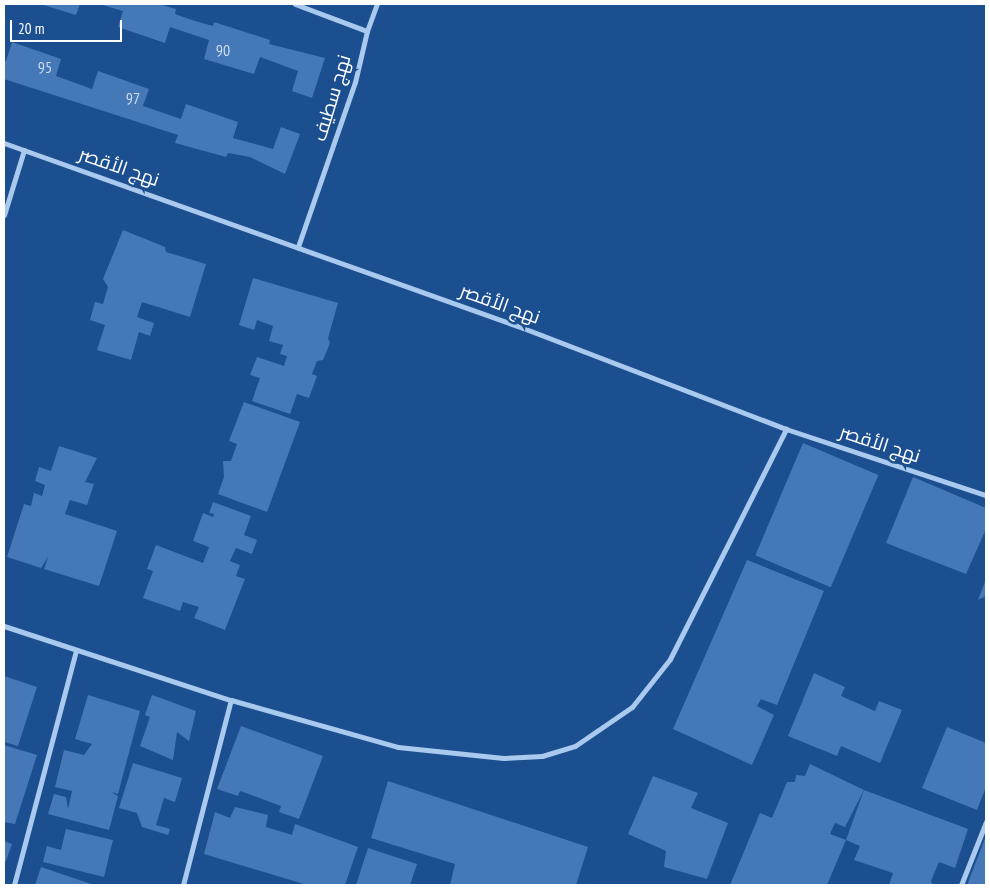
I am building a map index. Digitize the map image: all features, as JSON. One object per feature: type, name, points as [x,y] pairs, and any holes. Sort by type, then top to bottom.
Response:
[{"type":"street","points":[[295,4],[368,30]]},
{"type":"street","name":"نهج سطيف","points":[[298,247],[355,82],[368,30],[377,4]]},
{"type":"street","name":"نهج الأقصر","points":[[4,143],[523,328],[786,429],[986,495]]},
{"type":"street","points":[[4,215],[24,150]]},
{"type":"street","points":[[4,626],[231,700],[398,747],[503,758],[542,756],[575,746],[632,707],[670,659],[786,429]]},
{"type":"street","points":[[14,885],[76,650]]},
{"type":"street","points":[[183,885],[231,700]]},
{"type":"street","points":[[961,885],[986,822]]},
{"type":"building","points":[[40,4],[80,4],[76,15]]},
{"type":"building","points":[[99,4],[158,4],[176,9],[175,14],[195,21],[213,26],[214,22],[270,40],[269,44],[325,58],[312,98],[292,91],[298,71],[260,57],[254,74],[204,59],[209,40],[170,27],[165,43],[118,27],[123,11]]},
{"type":"building","points":[[12,42],[61,59],[56,76],[92,89],[98,71],[149,89],[143,106],[181,119],[186,104],[238,122],[233,138],[273,149],[281,127],[300,134],[285,174],[250,157],[228,153],[226,157],[175,143],[178,135],[4,79],[4,60],[6,61]]},
{"type":"building","points":[[123,230],[165,247],[166,252],[206,264],[190,317],[142,302],[137,317],[154,323],[150,336],[139,332],[131,360],[97,350],[105,325],[90,320],[95,302],[103,304],[108,287],[103,279]]},
{"type":"building","points":[[253,278],[338,303],[328,338],[330,343],[323,360],[317,361],[312,374],[317,376],[309,398],[297,394],[290,414],[252,401],[260,378],[250,375],[257,357],[284,366],[287,356],[280,354],[283,345],[269,341],[273,326],[257,320],[254,330],[239,325]]},
{"type":"building","points":[[244,402],[300,422],[267,512],[218,494],[224,477],[223,461],[231,461],[237,444],[229,441]]},
{"type":"building","points":[[803,443],[878,475],[831,587],[755,555]]},
{"type":"building","points":[[59,446],[97,458],[85,482],[94,484],[87,505],[70,500],[65,514],[117,531],[99,586],[44,569],[48,557],[41,568],[7,557],[24,504],[31,506],[34,493],[42,496],[45,485],[35,481],[39,467],[51,471]]},
{"type":"building","points":[[913,477],[986,508],[986,529],[966,574],[886,543]]},
{"type":"building","points":[[213,502],[251,516],[244,535],[257,540],[252,554],[236,548],[230,561],[240,565],[236,576],[245,579],[225,630],[194,618],[199,607],[183,602],[180,611],[143,598],[153,571],[147,569],[156,545],[203,563],[209,547],[193,541],[203,513],[213,517],[214,514],[209,513]]},
{"type":"building","points":[[747,560],[824,591],[777,705],[761,699],[757,706],[774,715],[752,765],[673,729]]},
{"type":"building","points":[[986,579],[986,596],[978,600]]},
{"type":"building","points":[[814,673],[845,687],[841,696],[875,711],[879,701],[902,710],[880,763],[841,746],[837,756],[788,736]]},
{"type":"building","points":[[4,676],[37,687],[18,746],[4,742]]},
{"type":"building","points":[[88,695],[140,711],[118,794],[111,792],[118,796],[109,830],[48,814],[54,794],[66,797],[68,809],[72,791],[55,787],[64,750],[84,755],[92,744],[75,739]]},
{"type":"building","points":[[152,695],[196,711],[189,741],[177,732],[173,760],[140,746],[150,717],[145,715]]},
{"type":"building","points":[[241,726],[323,756],[299,819],[279,812],[281,806],[240,791],[238,796],[217,789]]},
{"type":"building","points":[[947,727],[986,743],[986,787],[977,810],[922,788]]},
{"type":"building","points":[[4,745],[37,755],[15,824],[4,822]]},
{"type":"building","points":[[133,763],[182,778],[175,802],[164,798],[156,825],[170,829],[168,835],[142,827],[137,813],[119,808]]},
{"type":"building","points":[[810,764],[864,790],[845,827],[835,823],[830,834],[846,840],[827,885],[730,885],[760,813],[772,818],[787,782],[795,782],[796,775],[805,776]]},
{"type":"building","points":[[653,776],[698,793],[691,808],[728,823],[707,879],[664,867],[666,851],[628,834]]},
{"type":"building","points":[[388,781],[588,847],[576,885],[450,885],[455,864],[371,838]]},
{"type":"building","points":[[864,790],[968,829],[955,868],[939,862],[931,881],[933,885],[889,885],[893,873],[854,860],[860,846],[846,840]]},
{"type":"building","points":[[235,807],[268,815],[266,827],[292,835],[295,824],[358,847],[345,885],[307,885],[204,854],[215,812],[230,818]]},
{"type":"building","points":[[66,829],[113,840],[104,877],[43,862],[47,846],[61,850]]},
{"type":"building","points":[[986,836],[986,885],[967,885]]},
{"type":"building","points":[[4,841],[12,844],[6,861],[4,860]]},
{"type":"building","points":[[368,848],[417,864],[410,885],[356,885]]},
{"type":"building","points":[[41,867],[94,885],[35,885]]}]
